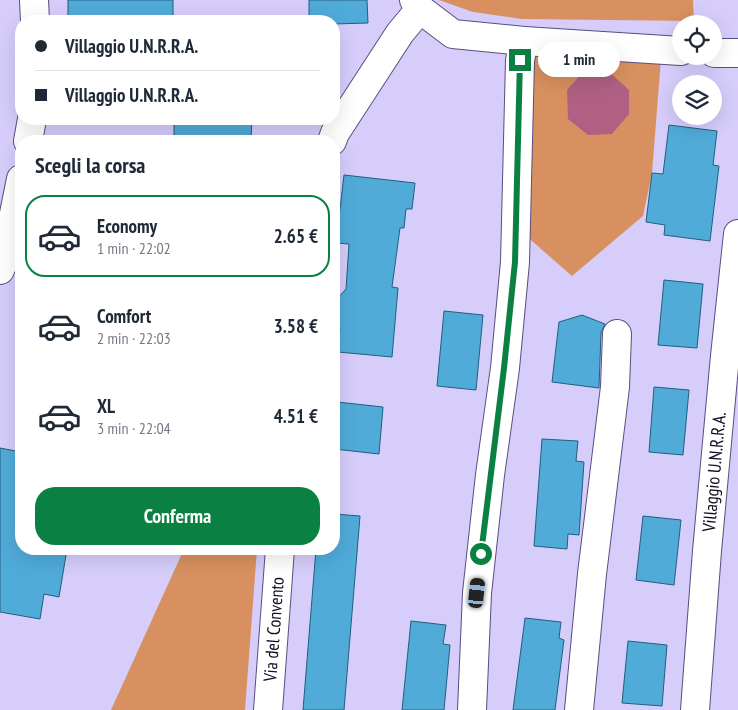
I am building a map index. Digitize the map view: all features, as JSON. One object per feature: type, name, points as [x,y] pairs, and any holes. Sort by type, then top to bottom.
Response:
[{"type":"street","points":[[34,0],[35,15]]},
{"type":"street","points":[[334,135],[417,5],[453,34],[524,41],[672,50]]},
{"type":"street","points":[[472,710],[477,593],[515,262],[520,60],[524,41]]},
{"type":"street","points":[[722,52],[738,53]]},
{"type":"street","points":[[0,270],[6,258],[15,211]]},
{"type":"street","name":"Villaggio U.N.R.R.A.","points":[[696,710],[707,551],[738,234]]},
{"type":"street","points":[[579,710],[593,565],[615,387],[617,334]]},
{"type":"street","name":"Via del Convento","points":[[268,710],[280,555]]},
{"type":"shaded area","points":[[439,0],[693,0],[694,15],[672,15],[672,21],[522,19],[473,12]]},
{"type":"shaded area","points":[[529,47],[661,59],[652,173],[643,216],[572,276],[524,234]]},
{"type":"shaded area","points":[[608,71],[629,90],[629,114],[612,134],[588,135],[568,119],[567,90],[582,73]]},
{"type":"shaded area","points":[[181,555],[257,555],[245,710],[111,710]]},
{"type":"building","points":[[68,0],[173,0],[173,15],[68,15]]},
{"type":"building","points":[[309,0],[367,0],[368,23],[340,24],[340,15],[309,15]]},
{"type":"building","points":[[174,125],[252,125],[251,135],[174,135]]},
{"type":"building","points":[[669,125],[717,131],[713,165],[719,166],[710,241],[664,235],[665,225],[646,222],[652,173],[663,174]]},
{"type":"building","points":[[344,175],[415,183],[412,209],[406,209],[404,228],[400,228],[392,287],[398,288],[392,357],[340,352],[340,296],[346,289],[349,244],[340,243],[340,209]]},
{"type":"building","points":[[664,280],[703,284],[697,348],[658,345]]},
{"type":"building","points":[[444,311],[483,315],[476,390],[437,386]]},
{"type":"building","points":[[582,315],[605,324],[601,333],[599,388],[552,382],[559,322]]},
{"type":"building","points":[[654,387],[689,390],[683,455],[649,452]]},
{"type":"building","points":[[340,402],[383,407],[379,454],[340,450]]},
{"type":"building","points":[[542,439],[578,441],[576,461],[584,462],[579,535],[568,534],[567,549],[534,546]]},
{"type":"building","points":[[0,448],[15,451],[15,555],[66,555],[59,597],[44,594],[40,619],[0,612]]},
{"type":"building","points":[[340,514],[360,516],[344,710],[303,710],[316,555],[340,555]]},
{"type":"building","points":[[643,516],[681,520],[674,585],[636,580]]},
{"type":"building","points":[[525,618],[561,622],[559,638],[564,640],[555,710],[513,710]]},
{"type":"building","points":[[411,621],[446,625],[443,644],[450,645],[444,710],[402,710]]},
{"type":"building","points":[[628,641],[667,645],[662,706],[622,703]]},
{"type":"route","points":[[481,554],[515,262],[520,60]]}]
